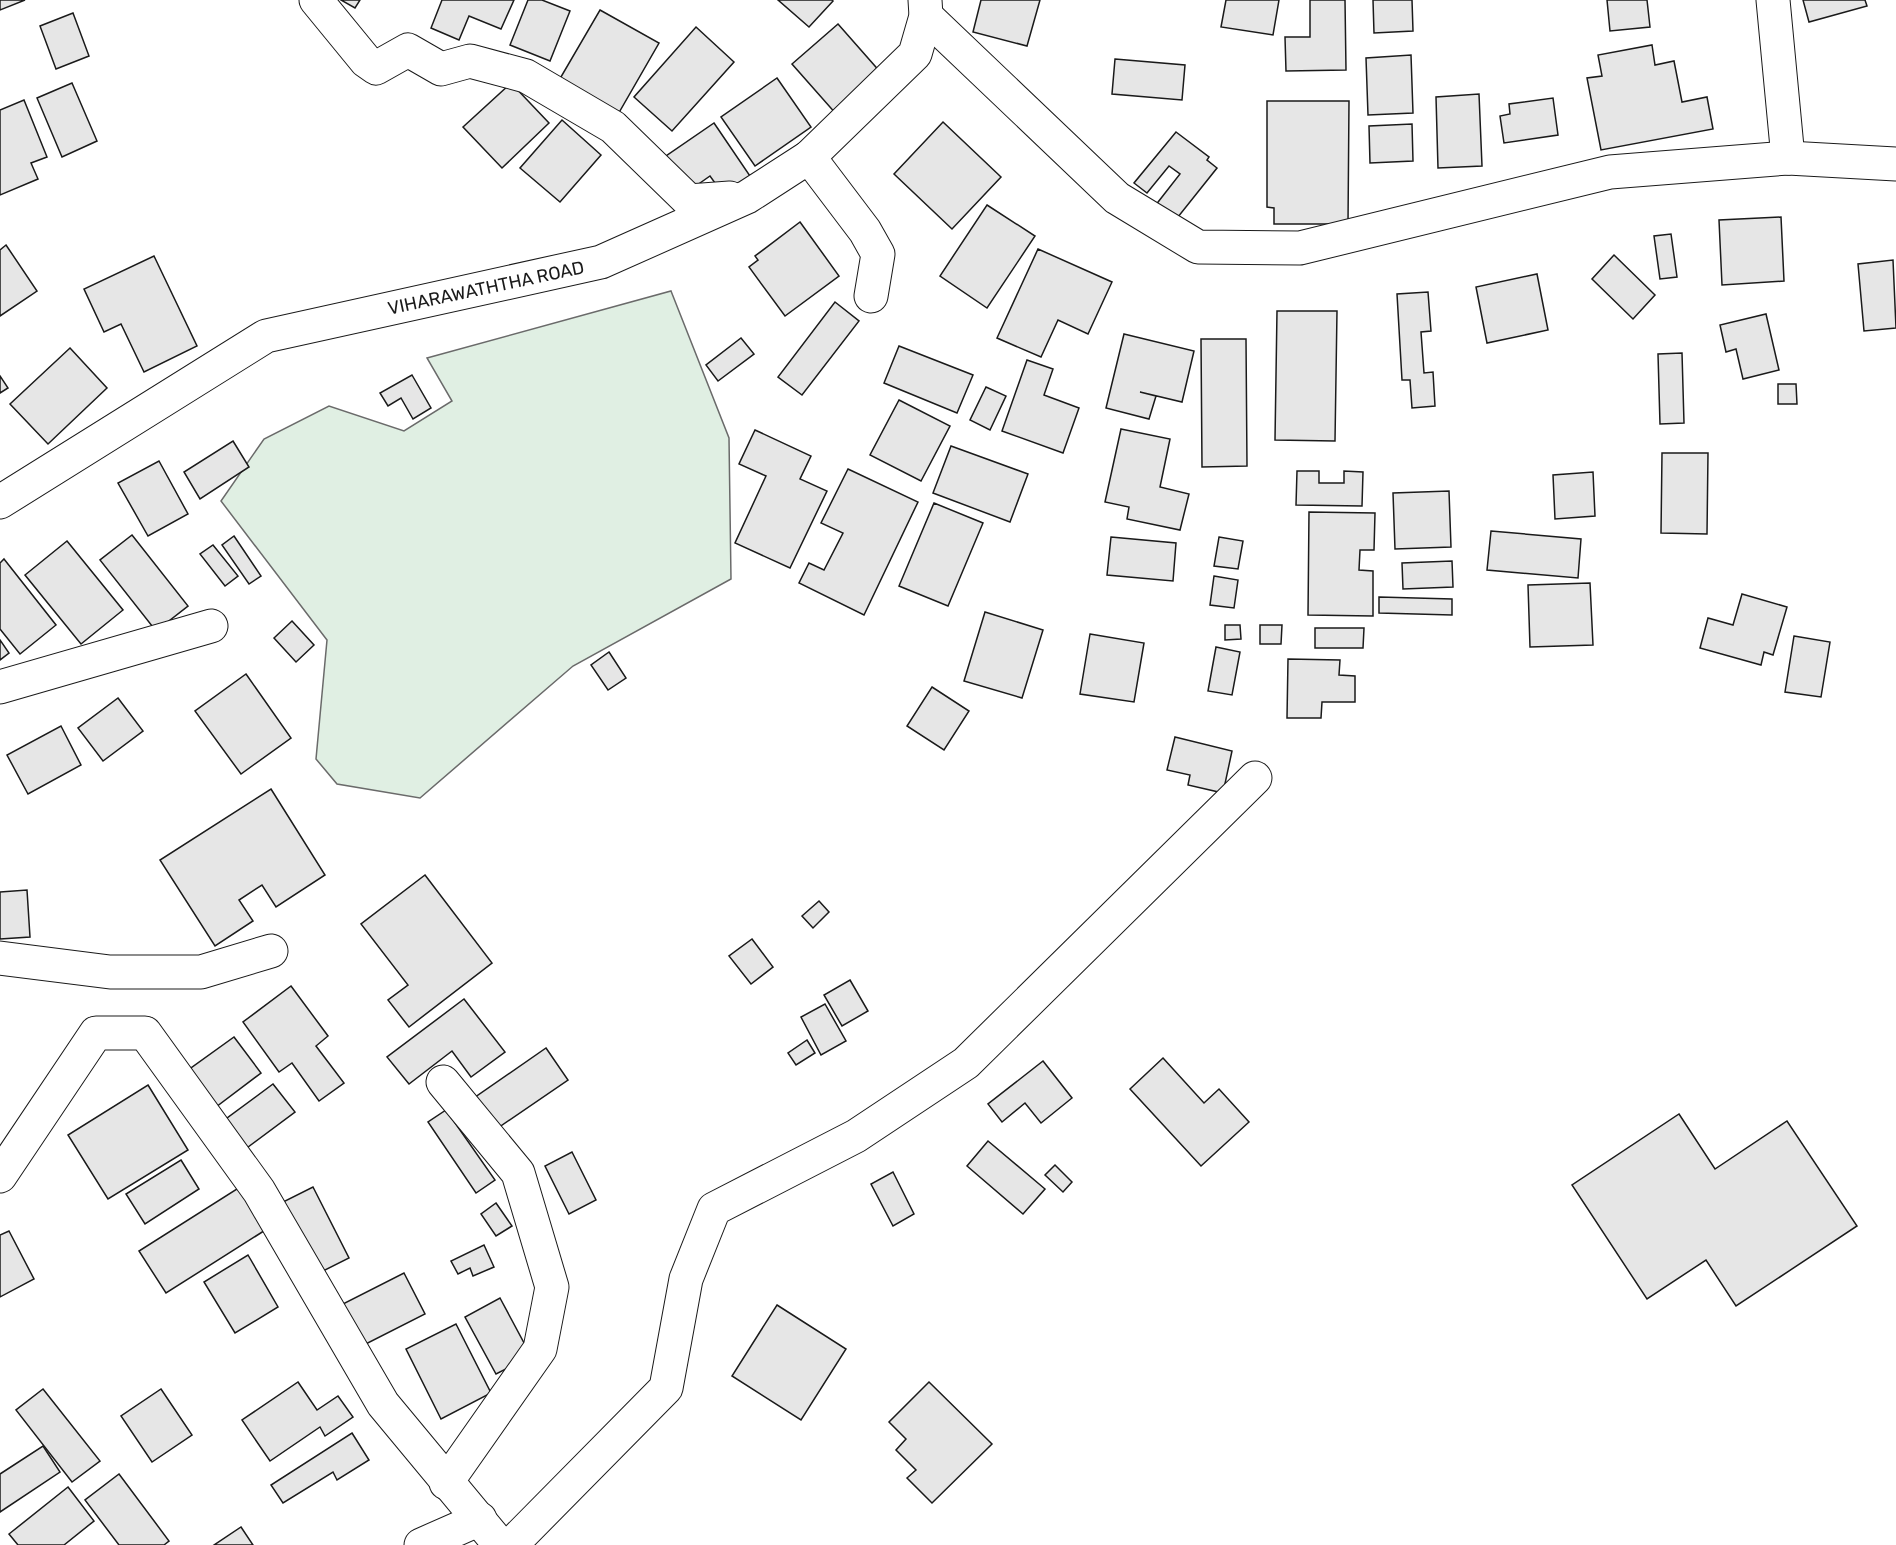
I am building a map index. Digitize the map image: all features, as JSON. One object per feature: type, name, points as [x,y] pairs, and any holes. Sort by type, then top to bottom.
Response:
[{"type":"street","points":[[316,0],[366,61],[376,68],[408,50],[441,69],[470,61],[526,76],[614,127],[689,201],[747,197]]},
{"type":"street","points":[[1773,0],[1788,158]]},
{"type":"street","points":[[925,8],[1117,198],[1198,247],[1300,248],[1610,172],[1788,158],[1896,165]]},
{"type":"street","name":"VIHARAWATHTHA ROAD","points":[[0,502],[266,336],[601,262],[747,197],[809,158],[915,54],[925,8]]},
{"type":"street","points":[[809,158],[865,231],[878,254],[871,296]]},
{"type":"street","points":[[0,687],[211,626]]},
{"type":"street","points":[[511,1545],[666,1388],[686,1279],[714,1209],[856,1136],[966,1063],[1255,778]]},
{"type":"street","points":[[0,958],[110,972],[201,972],[271,951]]},
{"type":"street","points":[[0,1176],[96,1033],[145,1033],[259,1191],[382,1404],[500,1545]]},
{"type":"street","points":[[443,1082],[518,1173],[552,1287],[540,1349],[446,1483]]},
{"type":"street","points":[[421,1545],[480,1519]]},
{"type":"green space","points":[[671,291],[729,438],[731,579],[573,666],[420,798],[337,784],[316,759],[327,640],[221,501],[264,439],[329,406],[404,431],[452,401],[427,358]]},
{"type":"building","points":[[0,0],[25,0],[0,10]]},
{"type":"building","points":[[341,0],[360,0],[355,8]]},
{"type":"building","points":[[442,0],[514,0],[501,29],[469,16],[459,40],[431,28]]},
{"type":"building","points":[[528,0],[542,0],[570,11],[550,61],[510,45]]},
{"type":"building","points":[[778,0],[832,0],[833,1],[809,27]]},
{"type":"building","points":[[981,0],[1040,0],[1027,46],[973,32]]},
{"type":"building","points":[[1226,0],[1279,0],[1273,35],[1221,27]]},
{"type":"building","points":[[1310,0],[1345,0],[1346,70],[1286,71],[1285,37],[1310,37]]},
{"type":"building","points":[[1373,0],[1412,0],[1413,31],[1374,33]]},
{"type":"building","points":[[1607,0],[1647,0],[1650,27],[1610,31]]},
{"type":"building","points":[[1803,0],[1865,0],[1867,6],[1809,22]]},
{"type":"building","points":[[600,10],[659,43],[617,116],[558,82]]},
{"type":"building","points":[[73,13],[89,56],[56,69],[40,26]]},
{"type":"building","points":[[838,24],[882,74],[837,115],[792,64]]},
{"type":"building","points":[[696,27],[734,62],[672,131],[634,97]]},
{"type":"building","points":[[1652,45],[1655,65],[1674,61],[1682,102],[1707,97],[1713,129],[1601,150],[1587,78],[1602,76],[1598,55]]},
{"type":"building","points":[[1411,55],[1413,113],[1368,115],[1366,58]]},
{"type":"building","points":[[1115,59],[1185,65],[1182,100],[1112,94]]},
{"type":"building","points":[[777,78],[811,127],[755,166],[721,117]]},
{"type":"building","points":[[72,83],[97,141],[62,157],[37,98]]},
{"type":"building","points":[[511,83],[549,123],[502,168],[463,127]]},
{"type":"building","points":[[1479,94],[1482,166],[1438,168],[1436,97]]},
{"type":"building","points":[[1553,98],[1558,135],[1504,143],[1500,116],[1510,114],[1509,104]]},
{"type":"building","points":[[24,100],[47,157],[31,163],[38,179],[0,195],[0,110]]},
{"type":"building","points":[[1267,101],[1349,101],[1348,224],[1274,224],[1274,208],[1267,207]]},
{"type":"building","points":[[562,120],[601,155],[560,202],[520,168]]},
{"type":"building","points":[[943,122],[1001,177],[952,229],[894,174]]},
{"type":"building","points":[[714,123],[750,176],[723,194],[710,176],[690,190],[666,156]]},
{"type":"building","points":[[1412,124],[1413,161],[1370,163],[1369,126]]},
{"type":"building","points":[[1176,132],[1209,157],[1207,160],[1217,168],[1174,222],[1155,206],[1180,174],[1169,166],[1147,193],[1134,183]]},
{"type":"building","points":[[987,205],[1035,236],[987,308],[940,276]]},
{"type":"building","points":[[1781,217],[1784,281],[1722,285],[1719,220]]},
{"type":"building","points":[[800,222],[839,276],[785,316],[749,267],[758,260],[755,256]]},
{"type":"building","points":[[1671,234],[1677,277],[1660,279],[1654,236]]},
{"type":"building","points":[[6,245],[37,291],[0,316],[0,250]]},
{"type":"building","points":[[1038,249],[1112,282],[1088,334],[1058,320],[1041,357],[997,338]]},
{"type":"building","points":[[1614,255],[1655,295],[1633,319],[1592,279]]},
{"type":"building","points":[[154,256],[197,346],[144,372],[121,324],[104,332],[84,289]]},
{"type":"building","points":[[1893,260],[1896,328],[1864,331],[1858,264]]},
{"type":"building","points":[[1537,274],[1548,330],[1487,343],[1476,287]]},
{"type":"building","points":[[1428,292],[1431,331],[1421,332],[1424,373],[1433,372],[1435,406],[1412,408],[1410,380],[1402,380],[1397,294]]},
{"type":"building","points":[[835,302],[859,321],[802,395],[778,377]]},
{"type":"building","points":[[1277,311],[1337,311],[1335,441],[1275,440]]},
{"type":"building","points":[[1766,314],[1779,370],[1743,379],[1736,349],[1726,352],[1720,325]]},
{"type":"building","points":[[1124,334],[1194,351],[1182,402],[1140,392],[1156,396],[1149,419],[1106,408]]},
{"type":"building","points":[[741,338],[754,354],[718,381],[706,365]]},
{"type":"building","points":[[1201,339],[1246,339],[1247,466],[1202,467]]},
{"type":"building","points":[[899,346],[973,375],[957,413],[884,383]]},
{"type":"building","points":[[70,348],[107,388],[48,444],[10,404]]},
{"type":"building","points":[[1682,353],[1684,423],[1660,424],[1658,354]]},
{"type":"building","points":[[1027,360],[1053,369],[1044,395],[1079,408],[1063,453],[1002,431]]},
{"type":"building","points":[[412,375],[431,408],[413,419],[401,398],[388,406],[380,393]]},
{"type":"building","points":[[0,376],[8,388],[0,393]]},
{"type":"building","points":[[1778,384],[1796,384],[1797,404],[1778,404]]},
{"type":"building","points":[[986,387],[1006,396],[990,430],[970,420]]},
{"type":"building","points":[[899,400],[950,426],[921,481],[870,455]]},
{"type":"building","points":[[1121,429],[1170,439],[1160,487],[1189,494],[1180,530],[1127,519],[1129,507],[1105,502]]},
{"type":"building","points":[[755,430],[811,456],[800,479],[827,491],[790,568],[735,543],[766,476],[739,464]]},
{"type":"building","points":[[233,441],[249,467],[200,499],[184,472]]},
{"type":"building","points":[[951,446],[1028,474],[1010,522],[933,493]]},
{"type":"building","points":[[1662,453],[1708,453],[1707,534],[1661,533]]},
{"type":"building","points":[[159,461],[188,514],[148,536],[118,483]]},
{"type":"building","points":[[848,469],[918,502],[864,615],[799,583],[809,563],[824,570],[843,533],[821,523]]},
{"type":"building","points":[[1297,471],[1319,471],[1319,483],[1344,483],[1344,471],[1363,472],[1362,506],[1296,505]]},
{"type":"building","points":[[1593,472],[1595,516],[1555,519],[1553,475]]},
{"type":"building","points":[[1449,491],[1451,547],[1395,549],[1393,493]]},
{"type":"building","points":[[934,503],[983,523],[948,606],[899,586]]},
{"type":"building","points":[[1309,512],[1375,513],[1374,550],[1360,550],[1359,570],[1373,571],[1373,616],[1308,615]]},
{"type":"building","points":[[1491,531],[1581,539],[1578,578],[1487,570]]},
{"type":"building","points":[[132,535],[188,606],[156,631],[100,560]]},
{"type":"building","points":[[234,536],[261,576],[249,584],[222,545]]},
{"type":"building","points":[[1111,537],[1176,543],[1173,581],[1107,575]]},
{"type":"building","points":[[1219,537],[1243,541],[1238,569],[1214,566]]},
{"type":"building","points":[[67,541],[123,610],[81,644],[25,575]]},
{"type":"building","points":[[213,545],[238,576],[225,586],[200,554]]},
{"type":"building","points":[[4,559],[56,625],[20,654],[0,629],[0,563]]},
{"type":"building","points":[[1452,561],[1453,587],[1403,589],[1402,563]]},
{"type":"building","points":[[1214,576],[1238,580],[1234,608],[1210,605]]},
{"type":"building","points":[[1590,583],[1593,645],[1530,647],[1528,585]]},
{"type":"building","points":[[1742,594],[1787,607],[1773,655],[1764,652],[1761,665],[1700,648],[1708,618],[1733,625]]},
{"type":"building","points":[[1379,597],[1452,599],[1452,615],[1379,613]]},
{"type":"building","points":[[985,612],[1043,630],[1022,698],[964,681]]},
{"type":"building","points":[[292,621],[314,645],[296,662],[274,638]]},
{"type":"building","points":[[1225,625],[1240,625],[1241,639],[1225,640]]},
{"type":"building","points":[[1260,625],[1282,625],[1281,644],[1260,644]]},
{"type":"building","points":[[1315,628],[1364,628],[1363,648],[1315,648]]},
{"type":"building","points":[[1090,634],[1144,643],[1134,702],[1080,694]]},
{"type":"building","points":[[1794,636],[1830,642],[1821,697],[1785,692]]},
{"type":"building","points":[[0,640],[9,653],[0,660]]},
{"type":"building","points":[[1216,647],[1240,652],[1232,695],[1208,691]]},
{"type":"building","points":[[609,652],[626,678],[608,690],[591,665]]},
{"type":"building","points":[[1288,659],[1340,660],[1339,675],[1355,676],[1355,702],[1322,702],[1321,718],[1287,718]]},
{"type":"building","points":[[246,674],[291,738],[241,774],[195,711]]},
{"type":"building","points":[[932,687],[969,711],[944,750],[907,726]]},
{"type":"building","points":[[118,698],[143,731],[103,761],[78,728]]},
{"type":"building","points":[[61,726],[81,765],[28,794],[7,755]]},
{"type":"building","points":[[1175,737],[1232,751],[1223,793],[1188,785],[1190,775],[1167,770]]},
{"type":"building","points":[[271,789],[325,875],[276,907],[262,885],[239,900],[253,921],[215,946],[160,860]]},
{"type":"building","points":[[425,875],[492,963],[409,1027],[388,1000],[408,985],[361,924]]},
{"type":"building","points":[[27,890],[30,937],[0,939],[0,892]]},
{"type":"building","points":[[819,901],[829,912],[813,928],[802,916]]},
{"type":"building","points":[[752,939],[773,967],[751,984],[729,956]]},
{"type":"building","points":[[850,980],[868,1011],[842,1026],[824,995]]},
{"type":"building","points":[[291,986],[328,1036],[316,1046],[344,1083],[319,1101],[292,1063],[279,1072],[243,1022]]},
{"type":"building","points":[[464,999],[505,1052],[471,1077],[452,1051],[409,1084],[387,1057]]},
{"type":"building","points":[[825,1004],[846,1041],[821,1055],[801,1017]]},
{"type":"building","points":[[234,1037],[261,1073],[212,1110],[184,1073]]},
{"type":"building","points":[[807,1040],[815,1053],[796,1065],[788,1053]]},
{"type":"building","points":[[546,1048],[568,1080],[492,1132],[471,1100]]},
{"type":"building","points":[[1163,1058],[1204,1103],[1219,1089],[1249,1122],[1201,1166],[1130,1089]]},
{"type":"building","points":[[1043,1061],[1072,1098],[1041,1123],[1025,1103],[1002,1122],[988,1104]]},
{"type":"building","points":[[273,1084],[295,1112],[240,1153],[219,1124]]},
{"type":"building","points":[[148,1085],[188,1150],[108,1199],[68,1135]]},
{"type":"building","points":[[446,1110],[495,1180],[476,1193],[428,1122]]},
{"type":"building","points":[[1679,1114],[1715,1169],[1787,1121],[1857,1226],[1736,1306],[1706,1260],[1647,1299],[1572,1185]]},
{"type":"building","points":[[988,1141],[1045,1189],[1023,1214],[967,1166]]},
{"type":"building","points":[[572,1152],[596,1200],[569,1214],[545,1166]]},
{"type":"building","points":[[181,1160],[199,1189],[145,1224],[126,1194]]},
{"type":"building","points":[[1055,1165],[1072,1182],[1063,1192],[1045,1175]]},
{"type":"building","points":[[893,1172],[914,1214],[893,1226],[871,1184]]},
{"type":"building","points":[[240,1187],[267,1229],[166,1293],[139,1251]]},
{"type":"building","points":[[313,1187],[349,1258],[311,1277],[275,1206]]},
{"type":"building","points":[[496,1203],[512,1226],[496,1236],[481,1214]]},
{"type":"building","points":[[9,1231],[34,1279],[0,1297],[0,1235]]},
{"type":"building","points":[[484,1245],[494,1267],[473,1276],[470,1268],[458,1274],[451,1261]]},
{"type":"building","points":[[248,1255],[278,1307],[235,1333],[204,1282]]},
{"type":"building","points":[[404,1273],[425,1314],[352,1351],[331,1310]]},
{"type":"building","points":[[500,1298],[531,1356],[496,1374],[465,1317]]},
{"type":"building","points":[[777,1305],[846,1349],[801,1420],[732,1376]]},
{"type":"building","points":[[456,1324],[491,1393],[441,1419],[406,1349]]},
{"type":"building","points":[[298,1382],[317,1410],[338,1396],[353,1417],[325,1436],[320,1427],[270,1461],[242,1420]]},
{"type":"building","points":[[929,1382],[992,1444],[932,1503],[907,1478],[916,1470],[896,1450],[906,1439],[889,1422]]},
{"type":"building","points":[[43,1389],[100,1461],[72,1482],[16,1410]]},
{"type":"building","points":[[161,1389],[192,1435],[152,1462],[121,1416]]},
{"type":"building","points":[[352,1433],[369,1460],[337,1480],[333,1472],[283,1503],[271,1485]]},
{"type":"building","points":[[43,1446],[60,1472],[0,1512],[0,1474]]},
{"type":"building","points":[[119,1474],[169,1541],[164,1545],[119,1545],[85,1500]]},
{"type":"building","points":[[68,1487],[94,1521],[64,1545],[18,1545],[9,1534]]},
{"type":"building","points":[[241,1527],[253,1545],[214,1545]]}]
